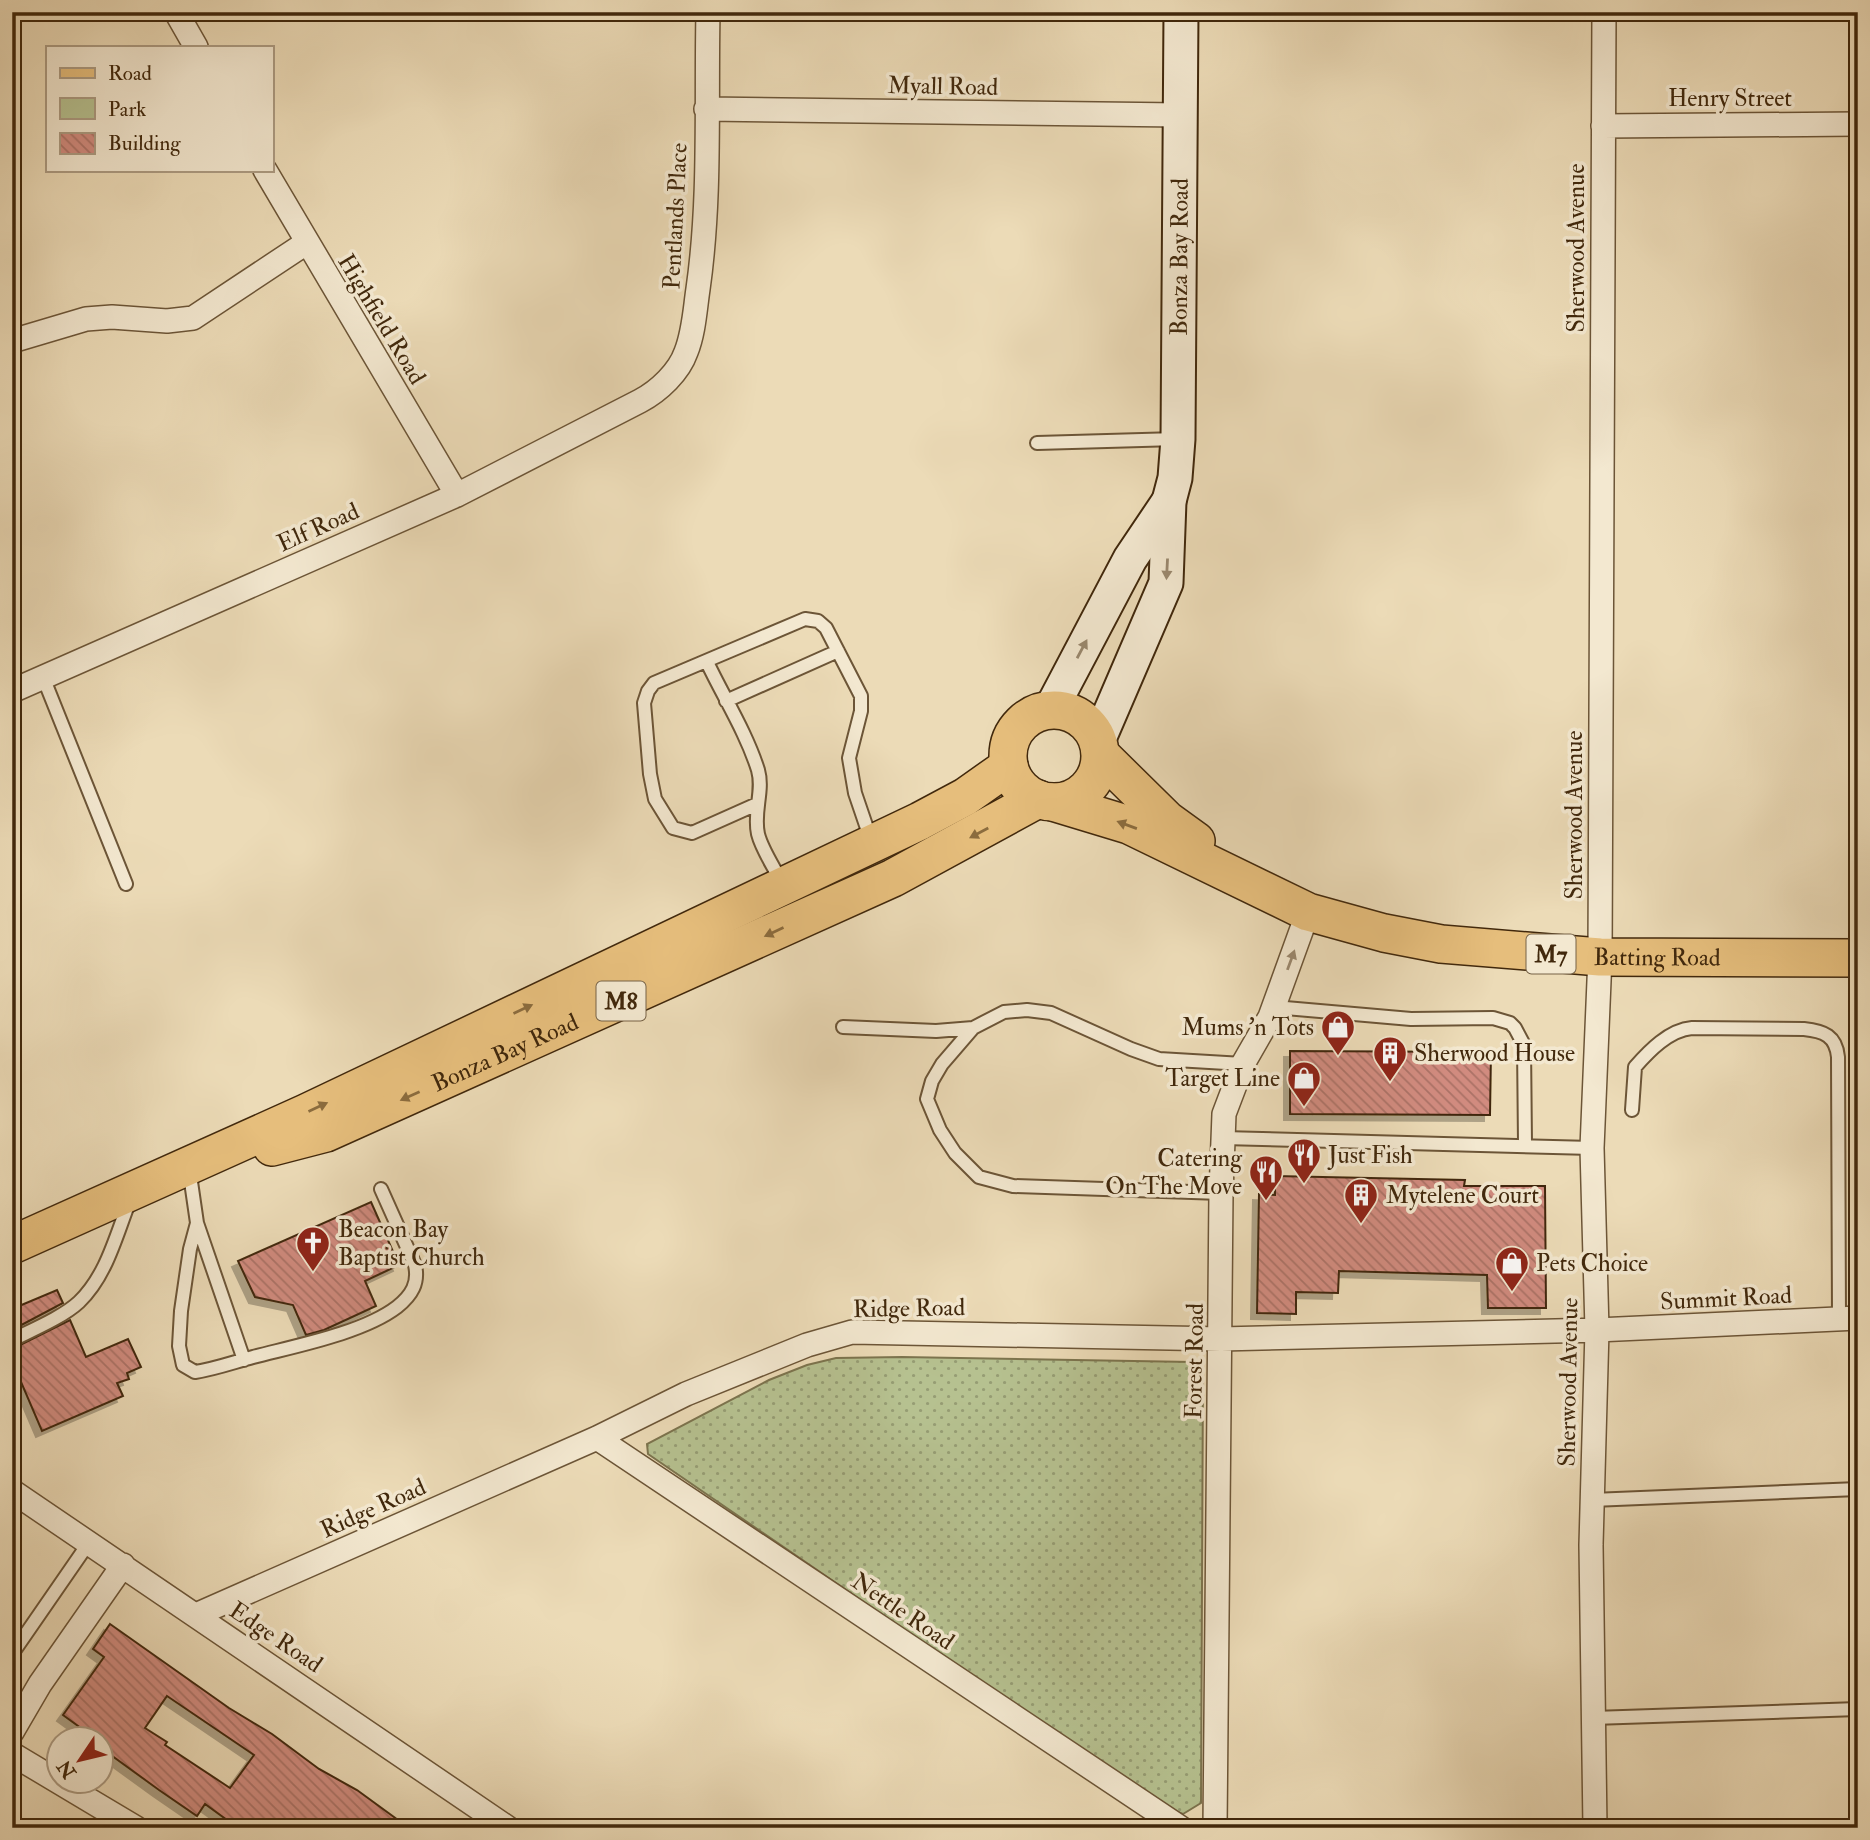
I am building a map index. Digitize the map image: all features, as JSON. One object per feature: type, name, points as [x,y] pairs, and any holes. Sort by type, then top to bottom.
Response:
[{"type":"main road","points":[[1051,709],[1066,711],[1080,718],[1091,728],[1099,748],[1098,770],[1091,783],[1081,794],[1068,800],[1046,801],[1025,792],[1015,780],[1009,766],[1008,750],[1013,735],[1022,722],[1051,709]]},
{"type":"main road","name":"Batting Road","points":[[1099,748],[1167,820],[1255,886]]},
{"type":"main road","name":"Bonza Bay Road","points":[[12,1244],[189,1167],[872,844],[965,797],[1009,766]]},
{"type":"main road","name":"Batting Road","points":[[1046,801],[1129,825],[1308,912],[1384,933],[1441,944],[1600,957],[1858,958]]},
{"type":"main road","name":"Bonza Bay Road","points":[[189,1167],[326,1133],[893,878],[1046,801]]},
{"type":"street","points":[[176,12],[195,46]]},
{"type":"street","name":"Pentlands Place","points":[[640,401],[656,391],[678,367],[686,352],[693,324],[704,244],[708,12]]},
{"type":"street","name":"Bonza Bay Road","points":[[1099,748],[1166,583],[1170,501],[1178,439],[1181,12]]},
{"type":"street","name":"Sherwood Avenue","points":[[1595,1828],[1592,1500],[1597,1330],[1592,1148],[1600,957],[1604,12]]},
{"type":"street","name":"Myall Road","points":[[706,109],[1180,116]]},
{"type":"street","name":"Henry Street","points":[[1603,126],[1858,124]]},
{"type":"street","name":"Highfield Road","points":[[266,172],[457,495]]},
{"type":"street","points":[[12,341],[86,319],[129,317],[167,321],[193,318],[306,243]]},
{"type":"street","name":"Elf Road","points":[[12,691],[457,495],[640,401]]},
{"type":"street","name":"Bonza Bay Road","points":[[1051,709],[1130,559],[1170,501]]},
{"type":"street","name":"Forest Road","points":[[1215,1828],[1224,1114],[1243,1064],[1274,1007],[1308,912]]},
{"type":"street","name":"Summit Road","points":[[1597,1330],[1848,1319]]},
{"type":"street","name":"Ridge Road","points":[[196,1615],[597,1438],[686,1394],[807,1345],[852,1332],[1221,1339],[1597,1330]]},
{"type":"street","name":"Nettle Road","points":[[597,1438],[1181,1828]]},
{"type":"street","name":"Edge Road","points":[[12,1491],[196,1615],[482,1820],[508,1828]]},
{"type":"street","points":[[12,1732],[40,1684],[123,1565]]},
{"type":"street","points":[[12,1754],[136,1828]]},
{"type":"lane","points":[[1037,443],[1178,439]]},
{"type":"lane","points":[[757,804],[692,833],[673,828],[655,799],[644,703],[648,691],[654,683],[805,619],[818,621],[826,628],[861,696],[861,711],[849,758],[855,793],[872,844]]},
{"type":"lane","points":[[726,701],[838,650]]},
{"type":"lane","points":[[707,662],[759,772],[758,834],[783,886]]},
{"type":"lane","points":[[43,677],[126,884]]},
{"type":"lane","points":[[1274,1007],[1411,1019],[1493,1018],[1510,1023],[1524,1045],[1525,1144]]},
{"type":"lane","points":[[1221,1192],[1013,1186],[978,1177],[955,1153],[940,1130],[927,1099],[932,1081],[942,1064],[973,1028],[1004,1012],[1027,1010],[1051,1013],[1159,1059],[1243,1064]]},
{"type":"lane","points":[[844,1027],[936,1031],[973,1028]]},
{"type":"lane","points":[[1632,1110],[1635,1068],[1669,1035],[1678,1031],[1692,1028],[1804,1029],[1817,1030],[1830,1037],[1835,1042],[1838,1057],[1848,1319]]},
{"type":"lane","points":[[1223,1138],[1525,1144],[1592,1148]]},
{"type":"lane","points":[[189,1167],[197,1223],[244,1360]]},
{"type":"lane","points":[[197,1223],[190,1249],[181,1311],[180,1360],[187,1368],[195,1371],[244,1360],[357,1327],[389,1312],[411,1293],[418,1278],[415,1265],[381,1189]]},
{"type":"lane","points":[[12,1340],[77,1304],[86,1294],[105,1266],[134,1191]]},
{"type":"lane","points":[[1592,1500],[1858,1489]]},
{"type":"lane","points":[[12,1654],[88,1544]]},
{"type":"lane","points":[[1593,1718],[1858,1709]]},
{"type":"green space","points":[[836,1358],[1192,1362],[1203,1368],[1201,1803],[1183,1814],[1161,1806],[648,1454],[647,1444],[769,1380],[807,1365]]},
{"type":"building","name":"Sherwood House","points":[[1290,1051],[1491,1052],[1490,1115],[1290,1114]]},
{"type":"building","name":"Mytelene Court","points":[[1275,1176],[1465,1180],[1464,1186],[1545,1186],[1546,1308],[1488,1308],[1487,1275],[1339,1271],[1338,1293],[1296,1292],[1296,1314],[1257,1313],[1259,1194],[1275,1195]]},
{"type":"building","name":"Beacon Bay Baptist Church","points":[[371,1202],[399,1265],[365,1281],[376,1306],[324,1330],[306,1335],[293,1305],[255,1297],[238,1261]]},
{"type":"building","points":[[57,1290],[63,1303],[12,1330],[12,1309]]},
{"type":"building","points":[[70,1320],[86,1357],[128,1339],[141,1367],[127,1373],[129,1379],[117,1383],[123,1396],[42,1431],[12,1361],[12,1349]]},
{"type":"building","points":[[110,1624],[229,1708],[272,1734],[319,1769],[357,1790],[409,1828],[238,1828],[205,1804],[197,1816],[116,1759],[116,1724],[75,1724],[63,1715],[104,1657],[93,1649]],"holes":[[[167,1696],[254,1755],[230,1788],[165,1745],[167,1742],[145,1728]]]},
{"type":"place","name":"Mums 'n Tots","points":[[1338,1057]]},
{"type":"place","name":"Sherwood House","points":[[1390,1083]]},
{"type":"place","name":"Target Line","points":[[1304,1108]]},
{"type":"place","name":"Just Fish","points":[[1304,1185]]},
{"type":"place","name":"Catering On The Move","points":[[1266,1202]]},
{"type":"place","name":"Mytelene Court","points":[[1361,1225]]},
{"type":"place","name":"Beacon Bay Baptist Church","points":[[313,1273]]},
{"type":"place","name":"Pets Choice","points":[[1512,1293]]}]
